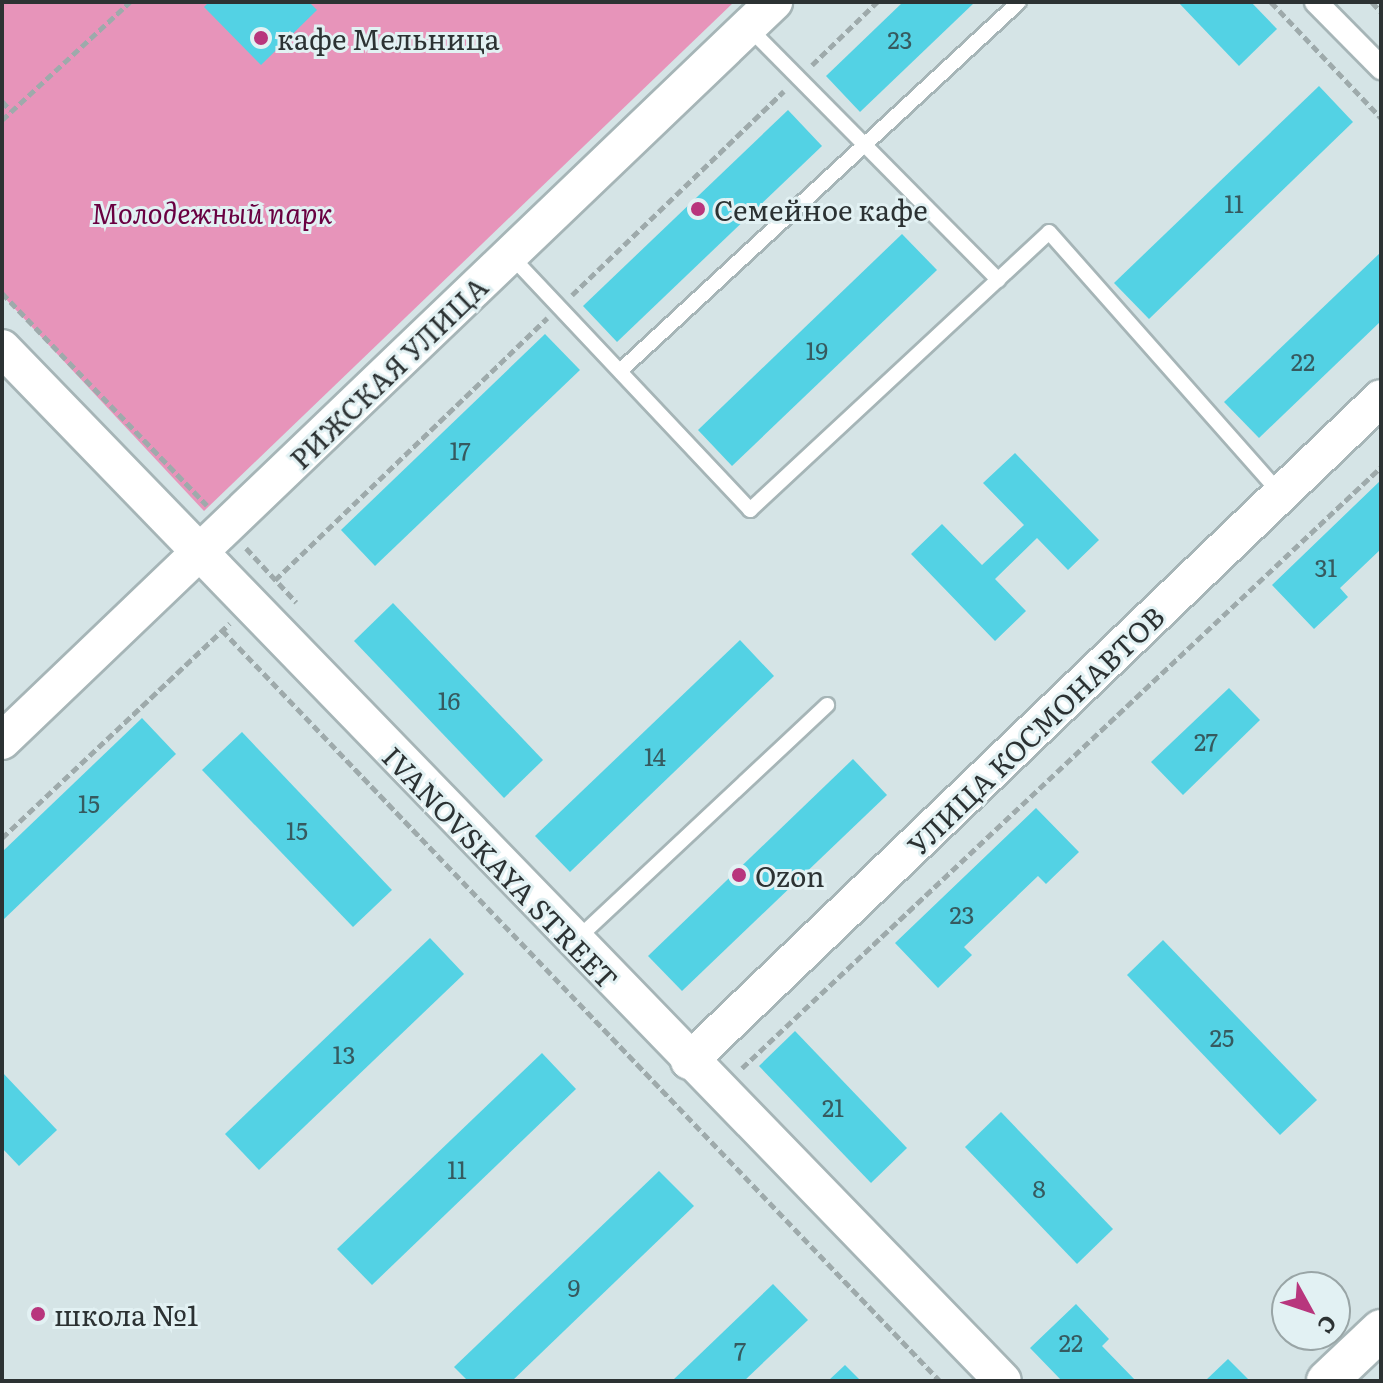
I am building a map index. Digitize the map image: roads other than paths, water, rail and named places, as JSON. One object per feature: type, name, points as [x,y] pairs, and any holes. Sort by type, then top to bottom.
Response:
[{"type":"main road","points":[[1327,1381],[1381,1330]]},
{"type":"street","name":"РИЖСКАЯ УЛИЦА","points":[[2,741],[774,2]]},
{"type":"street","points":[[1316,2],[1381,68]]},
{"type":"street","name":"IVANOVSKAYA STREET","points":[[2,348],[689,1061],[1003,1381]]},
{"type":"street","name":"УЛИЦА КОСМОНАВТОВ","points":[[689,1061],[1381,398]]},
{"type":"lane","points":[[620,371],[1019,2]]},
{"type":"lane","points":[[748,27],[998,280]]},
{"type":"lane","points":[[510,255],[750,510],[1049,232],[1281,494]]},
{"type":"lane","points":[[574,942],[827,705]]},
{"type":"place","name":"кафе Мельница","points":[[261,38]]},
{"type":"place","name":"Семейное кафе","points":[[698,209]]},
{"type":"place","name":"Ozon","points":[[739,875]]},
{"type":"place","name":"школа №1","points":[[38,1314]]},
{"type":"park label","name":"Молодежный парк","points":[[212,212]]}]
